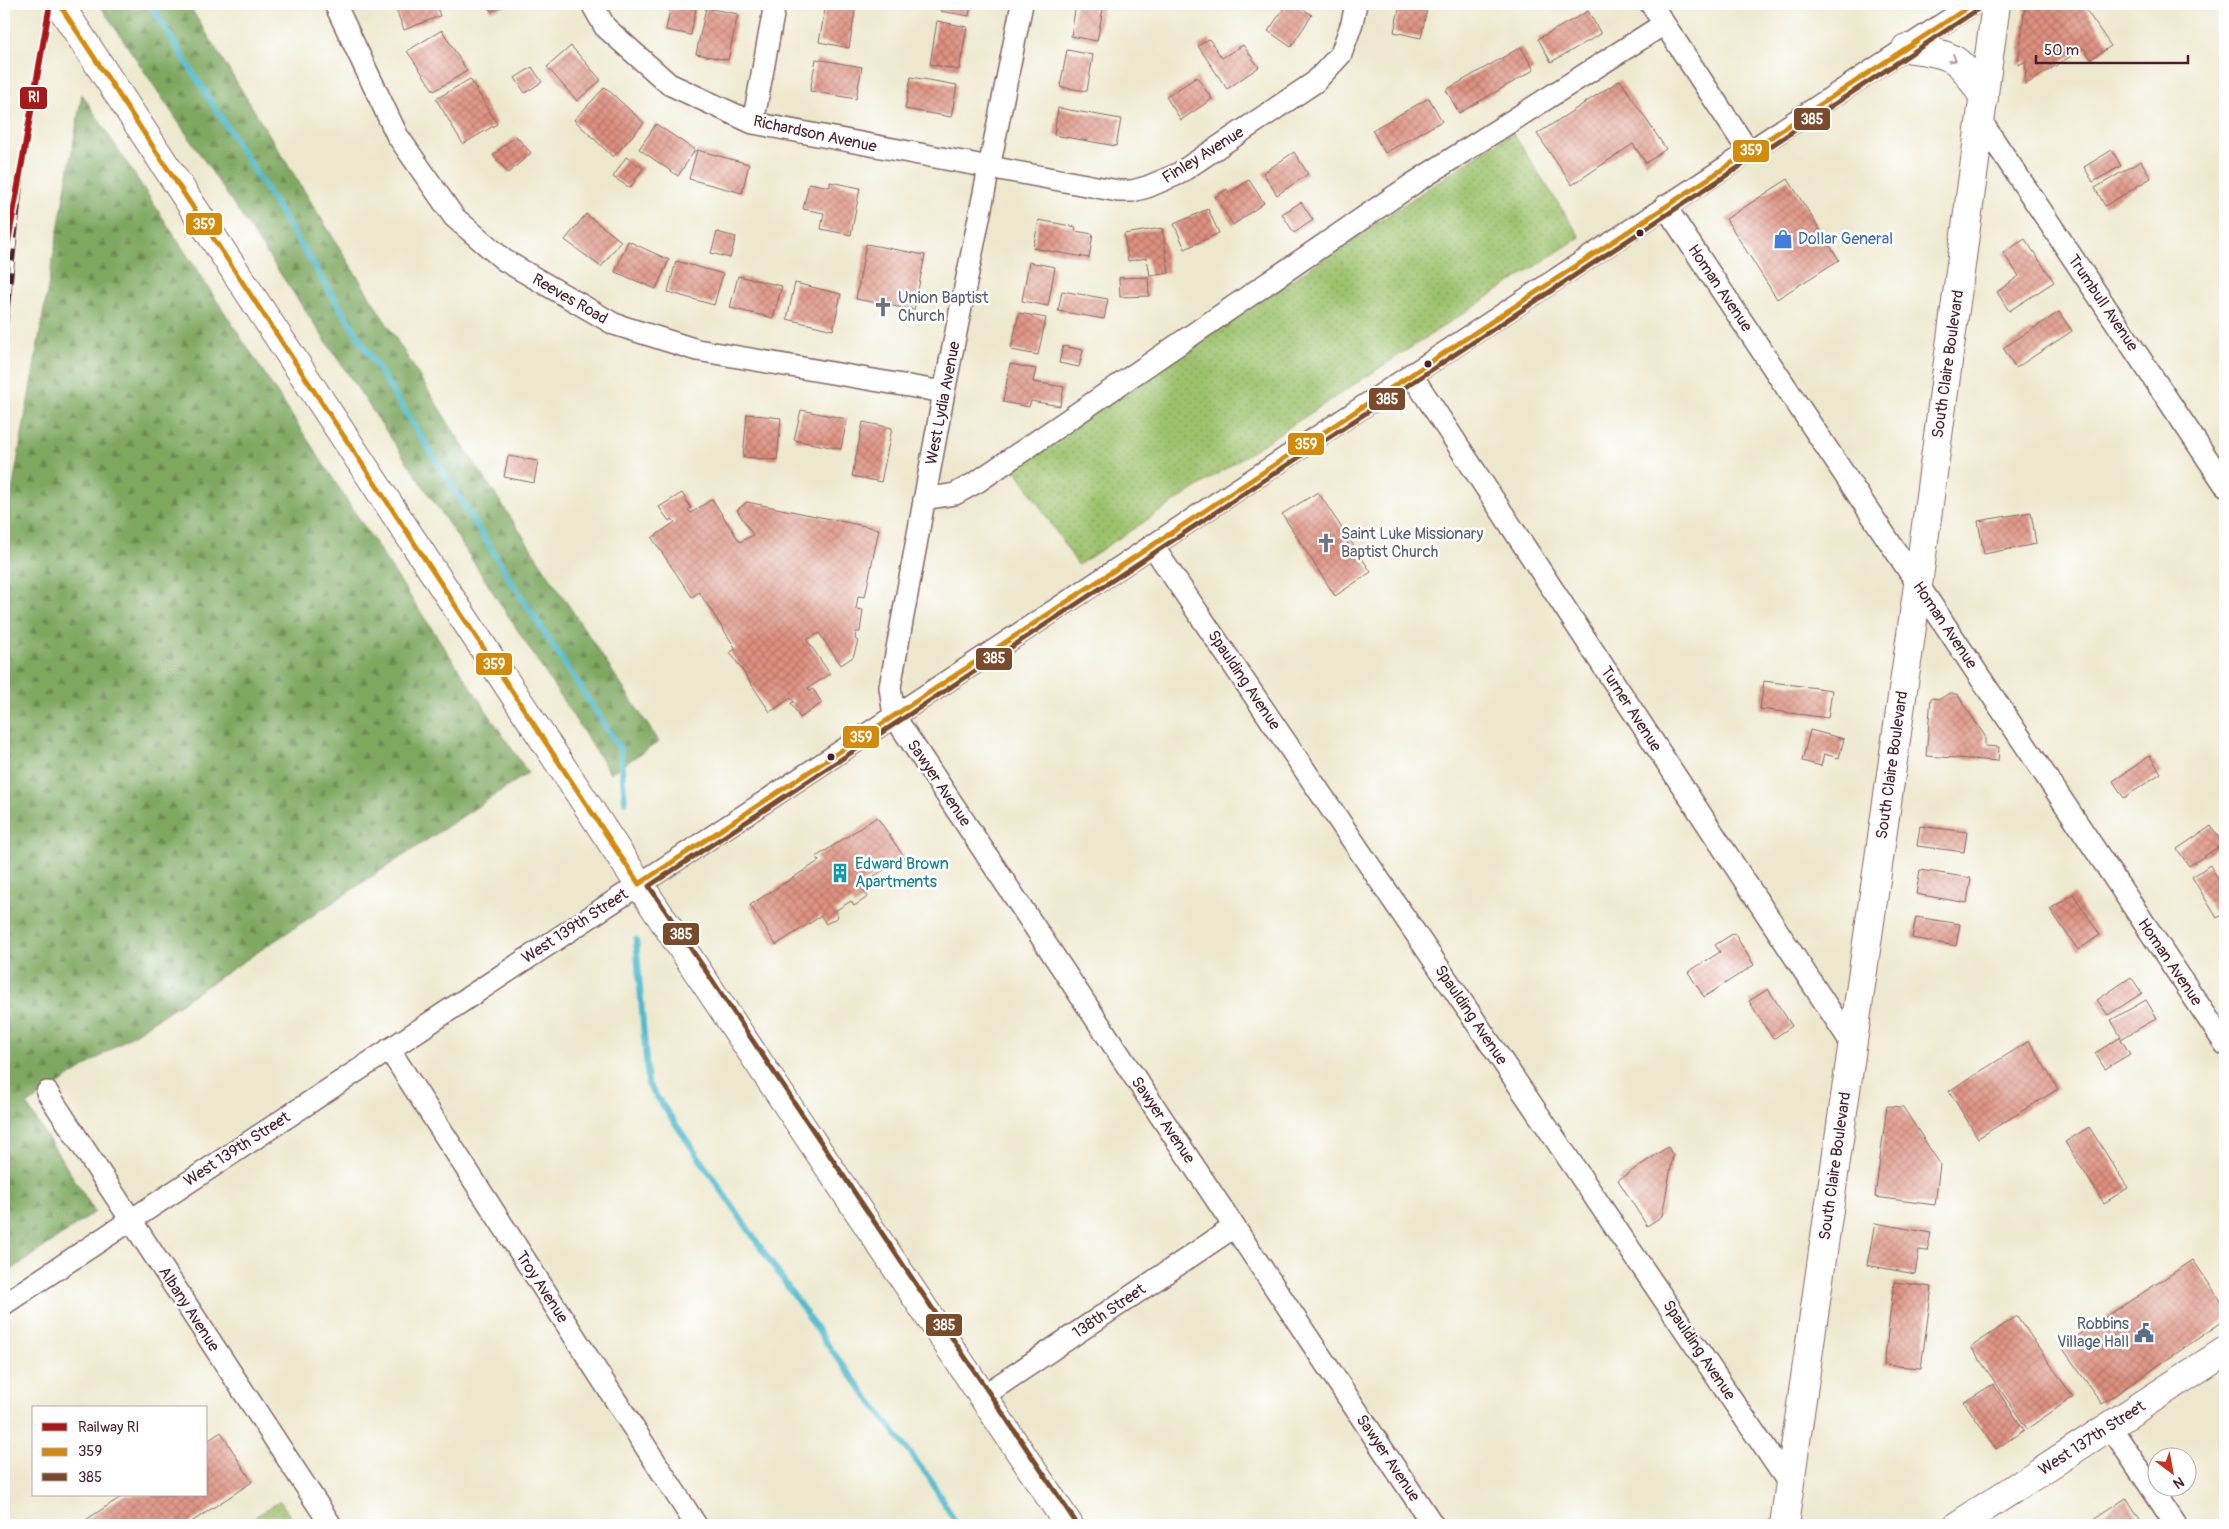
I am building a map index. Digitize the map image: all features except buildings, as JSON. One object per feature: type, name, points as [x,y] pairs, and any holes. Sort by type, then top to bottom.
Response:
[{"type":"main road","points":[[59,4],[419,547],[639,884],[1069,1525]]},
{"type":"main road","name":"South Claire Boulevard","points":[[1784,1525],[1918,585],[1996,4]]},
{"type":"main road","points":[[1906,48],[1948,55],[1962,64],[1983,109]]},
{"type":"main road","name":"West 137th Street","points":[[1958,1525],[2225,1351]]},
{"type":"street","name":"Reeves Road","points":[[335,4],[397,135],[454,217],[504,260],[614,324],[697,350],[944,392]]},
{"type":"street","name":"Richardson Avenue","points":[[592,4],[605,27],[669,84],[753,123],[990,168]]},
{"type":"street","points":[[753,123],[775,4]]},
{"type":"street","name":"West Lydia Avenue","points":[[894,716],[890,687],[944,392],[1022,4]]},
{"type":"street","name":"Finley Avenue","points":[[990,168],[1118,191],[1132,191],[1163,181],[1178,174],[1315,82],[1341,54],[1352,23],[1356,4]]},
{"type":"street","points":[[1651,4],[1749,152]]},
{"type":"street","name":"West 139th Street","points":[[4,1304],[1665,206],[1974,4]]},
{"type":"street","points":[[924,499],[955,494],[977,482],[1414,183],[1664,24]]},
{"type":"street","name":"Trumbull Avenue","points":[[1983,109],[2225,485]]},
{"type":"street","name":"Homan Avenue","points":[[1665,206],[2225,1044]]},
{"type":"street","name":"Turner Avenue","points":[[1411,374],[1852,1044]]},
{"type":"street","name":"Spaulding Avenue","points":[[1152,545],[1790,1485]]},
{"type":"street","name":"Sawyer Avenue","points":[[894,716],[1433,1525]]},
{"type":"street","name":"Troy Avenue","points":[[389,1049],[696,1525]]},
{"type":"street","name":"Albany Avenue","points":[[47,1092],[331,1525]]},
{"type":"street","name":"138th Street","points":[[983,1396],[1234,1227]]},
{"type":"street","points":[[2110,1426],[2176,1525]]},
{"type":"green space","points":[[99,4],[188,4],[454,432],[659,742],[610,773],[450,526]]},
{"type":"green space","points":[[82,94],[390,566],[528,773],[27,1105],[95,1212],[4,1275],[4,537]]},
{"type":"green space","points":[[1512,132],[1580,237],[1078,565],[1014,467]]},
{"type":"green space","points":[[280,1501],[296,1525],[242,1525]]},
{"type":"waterway","points":[[150,4],[527,606],[620,748],[625,802]]},
{"type":"waterway","points":[[636,940],[648,1084],[830,1348],[930,1479],[957,1525]]},
{"type":"railway","points":[[4,337],[23,161]]},
{"type":"rail line","name":"RI","points":[[4,265],[50,4]]},
{"type":"transit line","name":"359","points":[[59,4],[639,884]]},
{"type":"transit line","name":"359","points":[[639,884],[1973,4]]},
{"type":"transit line","name":"385","points":[[1075,1521],[649,886],[1977,10]]},
{"type":"place","name":"Dollar General","points":[[1783,239]]},
{"type":"place","name":"Union Baptist Church","points":[[883,307]]},
{"type":"place","name":"Saint Luke Missionary Baptist Church","points":[[1326,543]]},
{"type":"place","name":"Edward Brown Apartments","points":[[840,873]]},
{"type":"place","name":"Robbins Village Hall","points":[[2144,1333]]}]
